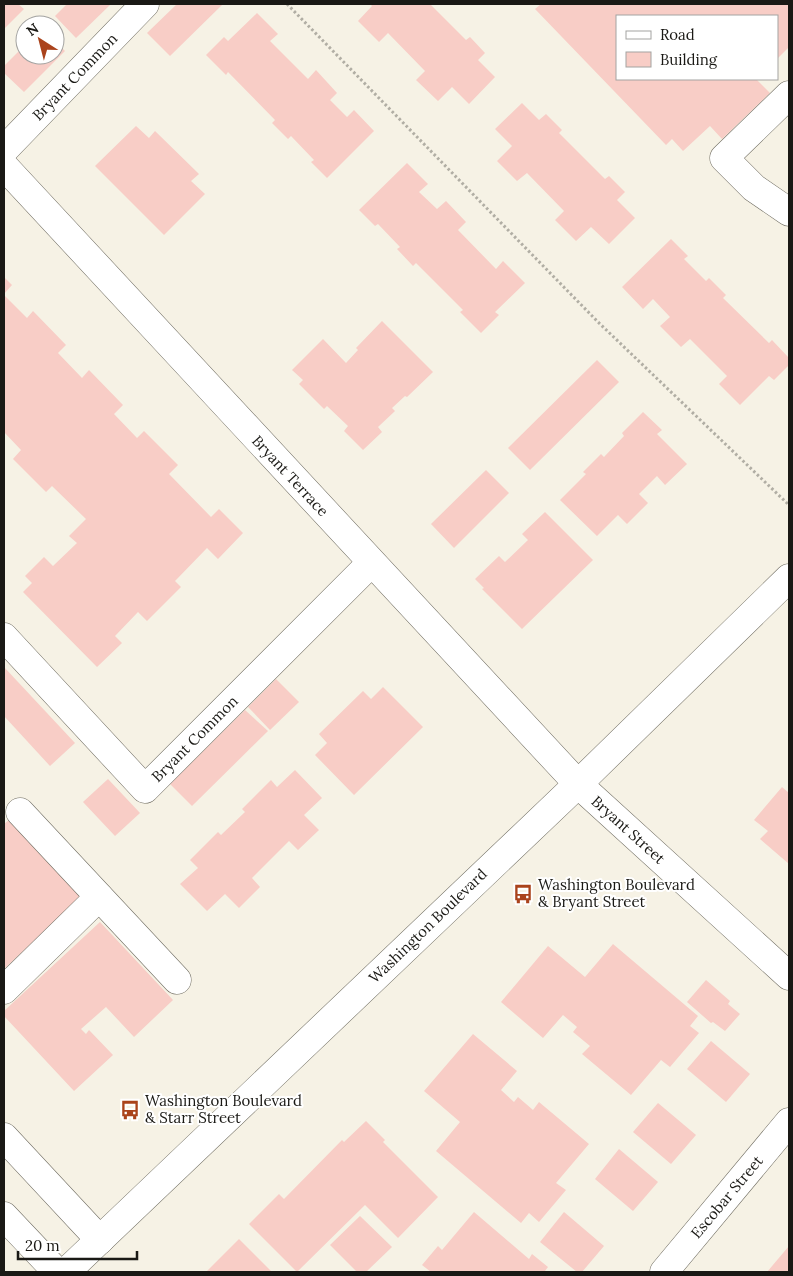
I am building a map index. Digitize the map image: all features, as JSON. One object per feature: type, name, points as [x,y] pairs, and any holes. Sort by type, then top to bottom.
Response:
[{"type":"street","name":"Bryant Common","points":[[4,150],[145,4]]},
{"type":"street","points":[[789,95],[724,158],[754,188],[789,212]]},
{"type":"street","name":"Bryant Terrace","points":[[4,166],[578,784]]},
{"type":"street","name":"Bryant Common","points":[[4,637],[145,789],[371,563]]},
{"type":"street","name":"Washington Boulevard","points":[[66,1272],[578,784],[789,578]]},
{"type":"street","name":"Bryant Street","points":[[578,784],[789,976]]},
{"type":"street","points":[[20,812],[177,980]]},
{"type":"street","points":[[4,990],[100,897]]},
{"type":"street","name":"Escobar Street","points":[[664,1272],[789,1122]]},
{"type":"street","points":[[4,1137],[100,1240]]},
{"type":"street","points":[[4,1216],[57,1272]]},
{"type":"path","points":[[287,4],[598,322],[789,504]]},
{"type":"building","points":[[4,4],[18,4],[24,9],[18,15],[15,15],[15,18],[4,29]]},
{"type":"building","points":[[67,4],[111,4],[76,38],[65,26],[65,15],[56,15]]},
{"type":"building","points":[[177,4],[223,4],[170,56],[147,33]]},
{"type":"building","points":[[370,4],[430,4],[466,40],[470,37],[485,53],[478,60],[495,77],[469,104],[452,87],[438,101],[416,80],[425,71],[388,33],[379,42],[358,21],[372,6]]},
{"type":"building","points":[[541,4],[789,4],[789,47],[778,58],[778,15],[616,15],[616,80],[757,80],[770,93],[722,139],[710,126],[683,151],[672,139],[666,145],[535,9]]},
{"type":"building","points":[[257,13],[278,34],[270,41],[308,79],[316,70],[337,93],[330,100],[347,117],[354,110],[374,131],[327,178],[311,162],[314,160],[291,136],[288,139],[272,123],[275,120],[228,72],[226,75],[206,55],[224,37],[228,41]]},
{"type":"building","points":[[15,55],[15,65],[51,65],[24,92],[4,73],[4,66]]},
{"type":"building","points":[[522,103],[539,120],[546,114],[562,130],[559,133],[605,179],[609,176],[625,192],[617,200],[635,218],[609,244],[591,227],[576,241],[555,220],[564,211],[527,173],[517,181],[497,161],[512,146],[495,129]]},
{"type":"building","points":[[136,126],[149,138],[155,131],[199,174],[191,181],[205,194],[164,235],[95,166]]},
{"type":"building","points":[[407,163],[428,184],[419,192],[437,209],[446,201],[466,222],[458,230],[496,269],[503,261],[525,283],[495,312],[499,315],[481,333],[460,312],[463,310],[416,263],[413,266],[397,249],[400,247],[378,224],[375,226],[359,210]]},
{"type":"building","points":[[671,239],[688,256],[684,259],[706,281],[709,278],[726,295],[723,298],[769,343],[772,340],[789,358],[789,365],[774,380],[769,376],[740,405],[719,384],[727,376],[690,339],[681,347],[660,326],[670,317],[653,299],[643,309],[622,287]]},
{"type":"building","points":[[4,277],[12,285],[4,294]]},
{"type":"building","points":[[4,295],[27,318],[33,311],[66,345],[58,353],[82,378],[89,370],[123,405],[114,414],[137,438],[144,431],[178,465],[169,474],[211,517],[219,509],[243,533],[218,559],[207,548],[175,581],[181,587],[147,621],[138,612],[115,636],[122,643],[97,667],[23,592],[32,583],[25,576],[44,557],[53,566],[77,543],[69,536],[86,519],[52,486],[46,492],[13,459],[21,450],[4,432]]},
{"type":"building","points":[[382,321],[433,372],[407,397],[405,396],[392,408],[395,411],[378,427],[382,432],[363,450],[344,431],[348,426],[327,406],[324,409],[299,384],[303,380],[292,370],[323,339],[346,363],[358,350],[356,348]]},
{"type":"building","points":[[597,360],[619,382],[530,470],[508,448]]},
{"type":"building","points":[[643,412],[662,430],[657,434],[687,464],[665,485],[657,476],[639,494],[648,503],[627,524],[618,515],[597,536],[560,500],[586,474],[583,472],[601,454],[604,457],[624,436],[622,433]]},
{"type":"building","points":[[486,470],[509,493],[454,548],[431,524]]},
{"type":"building","points":[[545,512],[593,560],[522,629],[482,589],[484,588],[475,579],[499,556],[505,562],[528,540],[522,534]]},
{"type":"building","points":[[4,667],[75,743],[50,766],[4,716]]},
{"type":"building","points":[[276,679],[299,702],[270,730],[248,707]]},
{"type":"building","points":[[383,687],[423,727],[354,795],[315,755],[327,743],[319,734],[363,691],[371,699]]},
{"type":"building","points":[[245,710],[268,731],[192,806],[170,784]]},
{"type":"building","points":[[295,770],[322,798],[304,815],[319,830],[298,850],[289,841],[252,878],[260,887],[239,908],[225,894],[207,911],[180,884],[198,868],[190,860],[218,832],[221,835],[245,812],[242,809],[271,780],[277,787]]},
{"type":"building","points":[[108,779],[140,813],[115,836],[83,802]]},
{"type":"building","points":[[782,787],[789,793],[789,864],[760,839],[768,831],[754,820]]},
{"type":"building","points":[[9,820],[81,897],[4,969],[4,824]]},
{"type":"building","points":[[100,922],[173,1000],[134,1037],[106,1007],[81,1029],[86,1034],[89,1030],[113,1055],[74,1091],[4,1016],[4,1011]]},
{"type":"building","points":[[613,944],[698,1016],[690,1026],[699,1033],[670,1067],[661,1060],[631,1095],[582,1054],[590,1046],[573,1032],[577,1027],[563,1015],[543,1038],[501,1002],[548,946],[585,977]]},
{"type":"building","points":[[706,980],[730,1001],[728,1004],[740,1014],[725,1031],[713,1022],[711,1023],[687,1002]]},
{"type":"building","points":[[473,1034],[517,1071],[501,1090],[514,1102],[518,1097],[533,1110],[539,1102],[589,1144],[556,1183],[566,1190],[539,1222],[529,1213],[521,1223],[436,1151],[460,1122],[424,1091]]},
{"type":"building","points":[[711,1041],[750,1074],[726,1102],[687,1069]]},
{"type":"building","points":[[658,1103],[696,1135],[671,1164],[633,1132]]},
{"type":"building","points":[[366,1121],[385,1140],[383,1142],[438,1197],[398,1238],[365,1205],[297,1272],[249,1224],[279,1194],[284,1199],[342,1140],[344,1142]]},
{"type":"building","points":[[619,1149],[658,1182],[633,1211],[595,1179]]},
{"type":"building","points":[[474,1212],[529,1259],[532,1254],[548,1267],[545,1271],[547,1272],[431,1272],[422,1265],[438,1246],[442,1250]]},
{"type":"building","points":[[564,1212],[604,1246],[582,1272],[577,1272],[540,1242]]},
{"type":"building","points":[[360,1216],[392,1247],[366,1272],[357,1272],[330,1245]]},
{"type":"building","points":[[239,1239],[272,1272],[206,1272]]},
{"type":"building","points":[[789,1246],[789,1272],[767,1272]]},
{"type":"place","name":"Washington Boulevard & Bryant Street","points":[[523,894]]},
{"type":"place","name":"Washington Boulevard & Starr Street","points":[[130,1110]]}]
